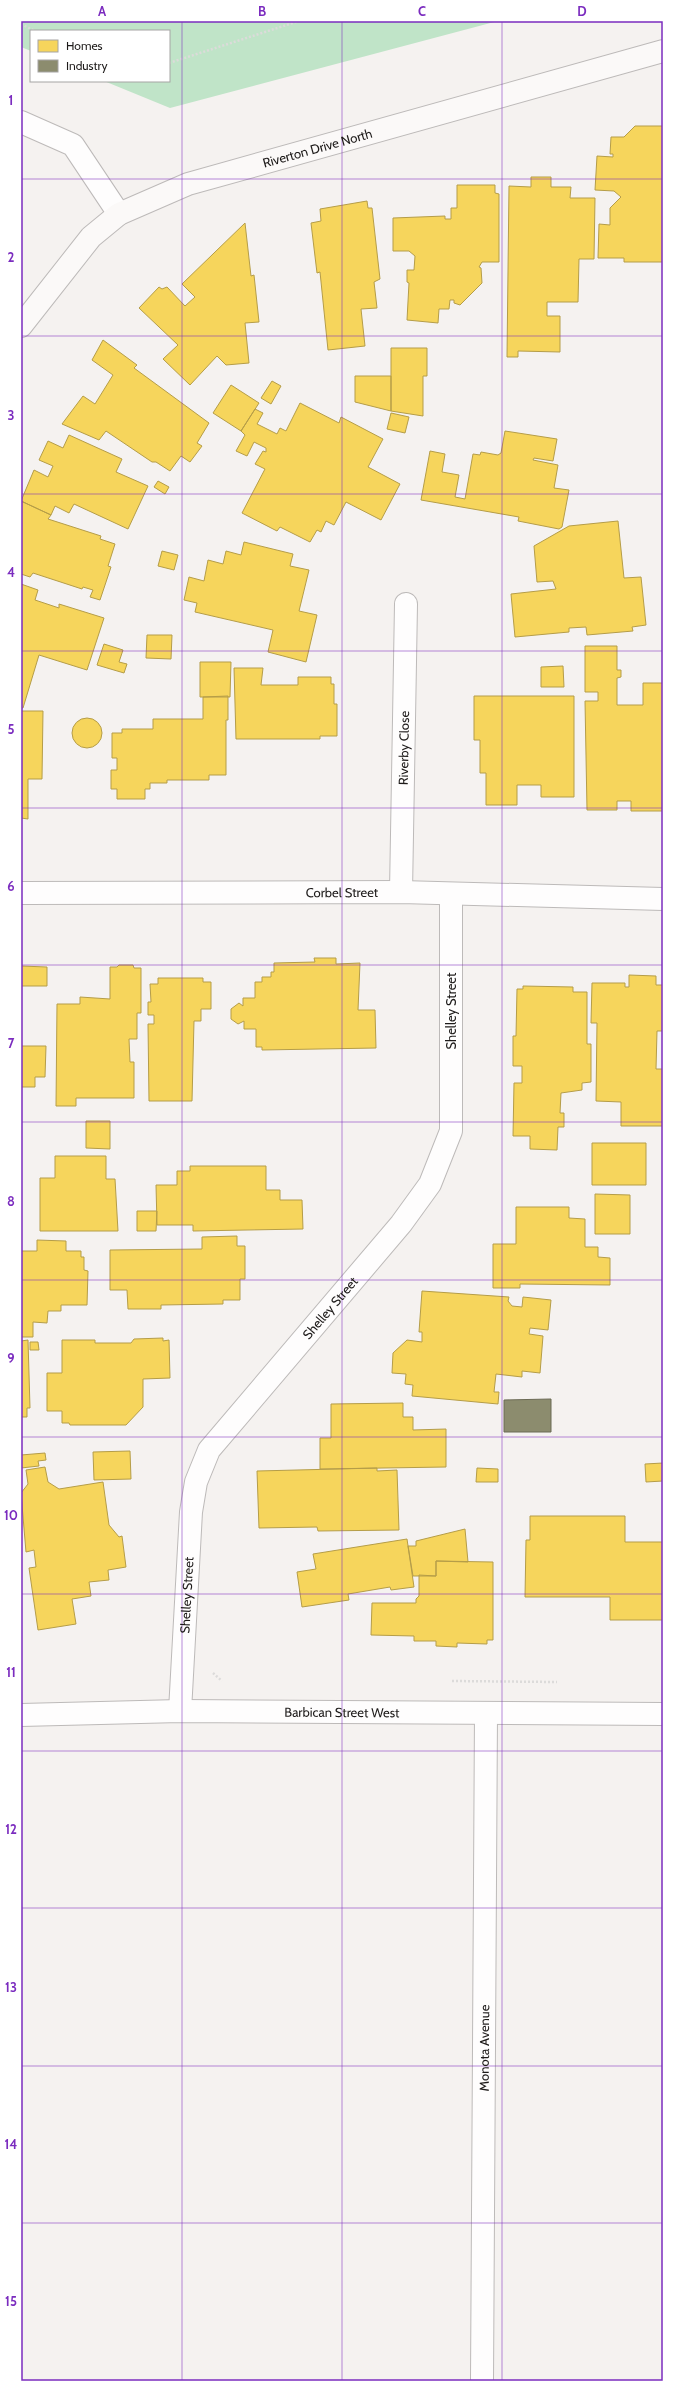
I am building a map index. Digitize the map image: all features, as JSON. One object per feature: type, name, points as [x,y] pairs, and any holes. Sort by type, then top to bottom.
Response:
[{"type":"street","name":"Riverton Drive North","points":[[21,326],[91,237],[119,214],[188,184],[663,51]]},
{"type":"street","points":[[21,122],[73,146],[119,214]]},
{"type":"street","name":"Riverby Close","points":[[401,892],[406,604]]},
{"type":"street","name":"Corbel Street","points":[[21,893],[401,892],[451,895],[663,899]]},
{"type":"street","name":"Shelley Street","points":[[180,1711],[191,1512],[196,1482],[209,1450],[401,1224],[430,1184],[451,1131],[451,895]]},
{"type":"street","name":"Barbican Street West","points":[[21,1716],[180,1711],[663,1714]]},
{"type":"street","name":"Monota Avenue","points":[[482,2381],[486,1714]]},
{"type":"path","points":[[170,63],[299,21]]},
{"type":"path","points":[[21,24],[33,30]]},
{"type":"path","points":[[183,1653],[206,1652],[209,1666],[214,1675],[225,1684]]},
{"type":"path","points":[[448,1681],[561,1682]]},
{"type":"green space","points":[[21,21],[498,21],[170,108],[106,82],[170,82],[170,30],[30,30],[30,51],[21,47]]},
{"type":"building: Homes","points":[[635,126],[663,126],[663,262],[624,262],[624,258],[598,258],[599,224],[610,225],[610,208],[621,197],[614,191],[595,190],[597,156],[613,157],[613,154],[610,154],[611,137],[624,137]]},
{"type":"building: Homes","points":[[531,177],[551,177],[551,187],[571,187],[570,198],[595,198],[594,259],[579,259],[578,302],[547,302],[547,316],[560,316],[560,352],[518,351],[518,357],[507,357],[509,186],[531,187]]},
{"type":"building: Homes","points":[[457,185],[495,185],[495,193],[499,194],[499,262],[482,262],[479,267],[481,268],[482,283],[460,305],[454,303],[454,300],[450,300],[449,309],[439,309],[438,323],[407,320],[409,283],[407,282],[407,270],[414,270],[415,256],[409,251],[393,251],[393,218],[445,216],[445,219],[451,219],[451,208],[457,208]]},
{"type":"building: Homes","points":[[367,201],[368,208],[372,208],[380,279],[374,282],[377,308],[361,309],[365,346],[328,350],[320,272],[317,273],[311,223],[321,221],[320,209]]},
{"type":"building: Homes","points":[[245,223],[251,276],[254,275],[259,322],[245,323],[249,363],[226,365],[217,356],[190,385],[163,359],[178,345],[139,308],[159,287],[162,289],[167,287],[185,306],[195,297],[182,284]]},
{"type":"building: Homes","points":[[103,340],[137,365],[134,368],[209,423],[197,443],[202,446],[190,462],[181,456],[170,471],[156,462],[152,462],[106,431],[99,440],[62,424],[83,396],[95,404],[113,375],[92,360]]},
{"type":"building: Homes","points":[[391,348],[427,348],[427,376],[423,376],[423,416],[391,411]]},
{"type":"building: Homes","points":[[355,376],[391,376],[391,411],[355,402]]},
{"type":"building: Homes","points":[[272,381],[281,386],[271,404],[261,398]]},
{"type":"building: Homes","points":[[231,385],[259,403],[241,431],[213,413]]},
{"type":"building: Homes","points":[[300,403],[339,423],[341,417],[383,439],[368,467],[400,484],[381,520],[346,502],[334,525],[326,521],[321,532],[317,530],[310,542],[280,527],[277,531],[242,513],[265,469],[255,464],[263,451],[266,452],[266,448],[254,442],[247,456],[236,451],[245,435],[241,431],[255,409],[263,413],[257,424],[277,434],[280,428],[286,431]]},
{"type":"building: Homes","points":[[391,413],[409,417],[405,433],[387,429]]},
{"type":"building: Homes","points":[[505,431],[557,439],[553,461],[534,458],[533,460],[558,465],[554,488],[569,490],[562,527],[559,529],[518,521],[519,517],[421,500],[430,451],[445,454],[442,472],[459,475],[455,497],[465,499],[473,454],[480,455],[481,452],[498,455],[501,453]]},
{"type":"building: Homes","points":[[69,435],[122,459],[116,472],[148,486],[128,529],[74,504],[69,513],[55,506],[51,515],[21,501],[34,470],[48,477],[53,466],[39,460],[48,441],[63,448]]},
{"type":"building: Homes","points":[[158,481],[169,487],[165,494],[154,487]]},
{"type":"building: Homes","points":[[21,501],[51,515],[48,519],[101,536],[100,539],[115,544],[108,566],[111,567],[100,600],[90,597],[93,590],[83,587],[82,589],[33,573],[30,577],[21,574]]},
{"type":"building: Homes","points":[[618,521],[624,578],[641,577],[646,625],[632,627],[633,631],[587,635],[586,627],[569,628],[569,632],[515,637],[511,594],[556,589],[553,581],[537,582],[534,546],[569,526]]},
{"type":"building: Homes","points":[[244,542],[293,554],[290,566],[309,570],[299,611],[317,615],[306,662],[268,652],[273,630],[195,612],[197,603],[184,600],[189,577],[204,581],[208,560],[223,564],[226,551],[241,555]]},
{"type":"building: Homes","points":[[162,551],[178,555],[174,570],[158,566]]},
{"type":"building: Homes","points":[[21,584],[38,590],[35,600],[59,608],[59,604],[104,618],[87,670],[39,655],[23,708],[21,708]]},
{"type":"building: Homes","points":[[147,635],[172,635],[171,659],[146,658]]},
{"type":"building: Homes","points":[[104,644],[123,650],[119,662],[127,664],[124,673],[97,665]]},
{"type":"building: Homes","points":[[585,646],[617,646],[617,670],[621,670],[621,677],[617,678],[617,705],[643,705],[643,683],[663,683],[663,811],[631,811],[631,801],[617,801],[617,810],[587,810],[585,701],[598,701],[598,692],[585,692]]},
{"type":"building: Homes","points":[[200,662],[231,662],[230,697],[200,697]]},
{"type":"building: Homes","points":[[563,666],[564,687],[541,687],[541,667]]},
{"type":"building: Homes","points":[[234,668],[263,668],[261,685],[298,685],[298,677],[331,677],[331,684],[334,684],[334,704],[337,704],[337,736],[320,736],[320,739],[236,739]]},
{"type":"building: Homes","points":[[228,696],[228,720],[226,720],[226,775],[209,775],[209,780],[167,780],[167,783],[150,783],[150,789],[145,789],[145,799],[117,799],[117,789],[111,789],[111,770],[117,770],[117,758],[112,758],[112,733],[122,733],[122,729],[153,729],[153,719],[203,719],[203,697]]},
{"type":"building: Homes","points":[[474,696],[574,696],[574,797],[541,797],[541,785],[517,785],[517,805],[486,805],[486,773],[480,773],[480,740],[474,740]]},
{"type":"building: Homes","points":[[21,711],[43,711],[42,779],[28,779],[28,819],[21,818]]},
{"type":"building: Homes","points":[[87,718],[98,722],[102,733],[98,744],[87,748],[76,744],[72,733],[76,722]]},
{"type":"building: Homes","points":[[314,958],[336,958],[336,964],[360,963],[358,1010],[375,1010],[376,1048],[262,1050],[262,1047],[256,1047],[256,1029],[244,1029],[244,1021],[238,1024],[231,1019],[231,1009],[239,1003],[243,1006],[243,998],[255,998],[255,982],[262,982],[262,977],[271,977],[271,972],[274,972],[274,963],[315,962]]},
{"type":"building: Homes","points":[[119,965],[133,965],[134,968],[141,968],[141,1013],[137,1013],[137,1039],[129,1039],[130,1062],[134,1062],[134,1098],[76,1098],[76,1106],[56,1106],[57,1004],[80,1004],[80,997],[110,999],[110,967],[117,967]]},
{"type":"building: Homes","points":[[21,966],[47,967],[47,986],[21,986]]},
{"type":"building: Homes","points":[[629,975],[656,976],[656,985],[663,985],[663,1031],[657,1031],[656,1069],[663,1069],[663,1126],[621,1126],[621,1102],[596,1101],[597,1023],[591,1023],[592,983],[625,983],[625,987],[629,987]]},
{"type":"building: Homes","points":[[158,978],[203,978],[203,982],[211,982],[211,1009],[201,1009],[201,1021],[194,1021],[192,1101],[149,1101],[148,1024],[154,1024],[154,1015],[148,1015],[148,1002],[151,1002],[150,984],[158,984]]},
{"type":"building: Homes","points":[[523,986],[573,987],[573,992],[587,992],[587,1044],[591,1044],[591,1082],[582,1083],[582,1090],[561,1093],[560,1113],[564,1113],[564,1127],[558,1127],[557,1150],[530,1149],[530,1136],[513,1136],[514,1083],[522,1083],[522,1066],[513,1066],[513,1036],[516,1036],[517,989],[523,989]]},
{"type":"building: Homes","points":[[21,1046],[46,1046],[45,1077],[35,1077],[35,1087],[21,1087]]},
{"type":"building: Homes","points":[[86,1121],[110,1121],[110,1149],[86,1148]]},
{"type":"building: Homes","points":[[592,1143],[646,1143],[646,1185],[592,1185]]},
{"type":"building: Homes","points":[[55,1156],[106,1156],[106,1179],[115,1179],[118,1231],[40,1231],[40,1178],[55,1178]]},
{"type":"building: Homes","points":[[190,1166],[266,1166],[266,1190],[280,1190],[280,1200],[302,1200],[303,1229],[193,1231],[193,1225],[157,1225],[156,1185],[177,1185],[177,1171],[190,1171]]},
{"type":"building: Homes","points":[[595,1194],[630,1195],[630,1234],[595,1234]]},
{"type":"building: Homes","points":[[516,1207],[569,1207],[569,1218],[585,1219],[585,1247],[598,1247],[598,1257],[610,1258],[610,1285],[520,1284],[520,1288],[493,1288],[493,1244],[516,1244]]},
{"type":"building: Homes","points":[[137,1211],[157,1211],[156,1231],[137,1231]]},
{"type":"building: Homes","points":[[237,1236],[237,1246],[245,1246],[245,1279],[240,1279],[240,1300],[223,1300],[223,1304],[161,1305],[161,1309],[128,1309],[127,1290],[110,1290],[110,1250],[202,1249],[202,1237]]},
{"type":"building: Homes","points":[[37,1240],[66,1241],[66,1251],[81,1251],[81,1257],[84,1257],[84,1270],[88,1271],[87,1305],[61,1305],[61,1311],[48,1311],[47,1323],[33,1322],[33,1337],[21,1337],[21,1251],[37,1251]]},
{"type":"building: Homes","points":[[422,1291],[509,1297],[508,1301],[512,1306],[522,1307],[523,1297],[551,1300],[548,1330],[530,1328],[529,1334],[543,1336],[540,1373],[522,1371],[522,1377],[496,1374],[494,1392],[499,1392],[498,1404],[412,1396],[413,1385],[405,1384],[406,1374],[392,1373],[393,1353],[407,1340],[422,1342],[422,1332],[419,1332]]},
{"type":"building: Homes","points":[[163,1338],[163,1341],[169,1340],[170,1378],[143,1379],[143,1407],[126,1425],[70,1425],[69,1423],[62,1423],[62,1411],[47,1411],[47,1373],[62,1373],[62,1340],[95,1340],[95,1343],[131,1343],[134,1339]]},
{"type":"building: Homes","points":[[28,1340],[30,1408],[27,1408],[27,1417],[21,1417],[21,1341]]},
{"type":"building: Homes","points":[[30,1342],[38,1342],[39,1350],[30,1350]]},
{"type":"building: Homes","points":[[403,1403],[403,1417],[413,1417],[413,1430],[446,1429],[446,1467],[320,1469],[320,1438],[331,1438],[331,1404]]},
{"type":"building: Homes","points":[[130,1451],[131,1479],[94,1480],[93,1452]]},
{"type":"building: Homes","points":[[45,1453],[46,1460],[38,1461],[39,1466],[21,1468],[21,1455]]},
{"type":"building: Homes","points":[[663,1463],[663,1481],[646,1482],[645,1464]]},
{"type":"building: Homes","points":[[45,1467],[48,1482],[59,1489],[103,1482],[109,1525],[119,1537],[122,1536],[126,1567],[108,1570],[109,1580],[89,1582],[91,1596],[72,1599],[76,1624],[38,1630],[29,1568],[36,1567],[34,1550],[26,1552],[21,1493],[28,1484],[26,1470]]},
{"type":"building: Homes","points":[[377,1468],[377,1471],[397,1470],[399,1530],[318,1531],[317,1527],[259,1528],[257,1471]]},
{"type":"building: Homes","points":[[477,1468],[498,1469],[498,1482],[476,1482]]},
{"type":"building: Homes","points":[[530,1516],[625,1516],[625,1542],[663,1542],[663,1620],[610,1620],[610,1597],[525,1597],[526,1540],[530,1540]]},
{"type":"building: Homes","points":[[465,1529],[468,1562],[436,1561],[436,1576],[413,1576],[408,1546],[416,1546],[416,1541]]},
{"type":"building: Homes","points":[[407,1539],[414,1587],[391,1590],[390,1587],[348,1594],[349,1600],[302,1607],[297,1572],[316,1569],[313,1554]]},
{"type":"building: Homes","points":[[436,1561],[493,1562],[493,1640],[487,1640],[487,1644],[457,1643],[457,1647],[436,1646],[436,1641],[414,1641],[414,1636],[371,1635],[372,1603],[416,1603],[416,1599],[419,1596],[419,1575],[436,1576]]},
{"type":"building: Industry","points":[[551,1399],[551,1432],[504,1432],[504,1400]]}]
